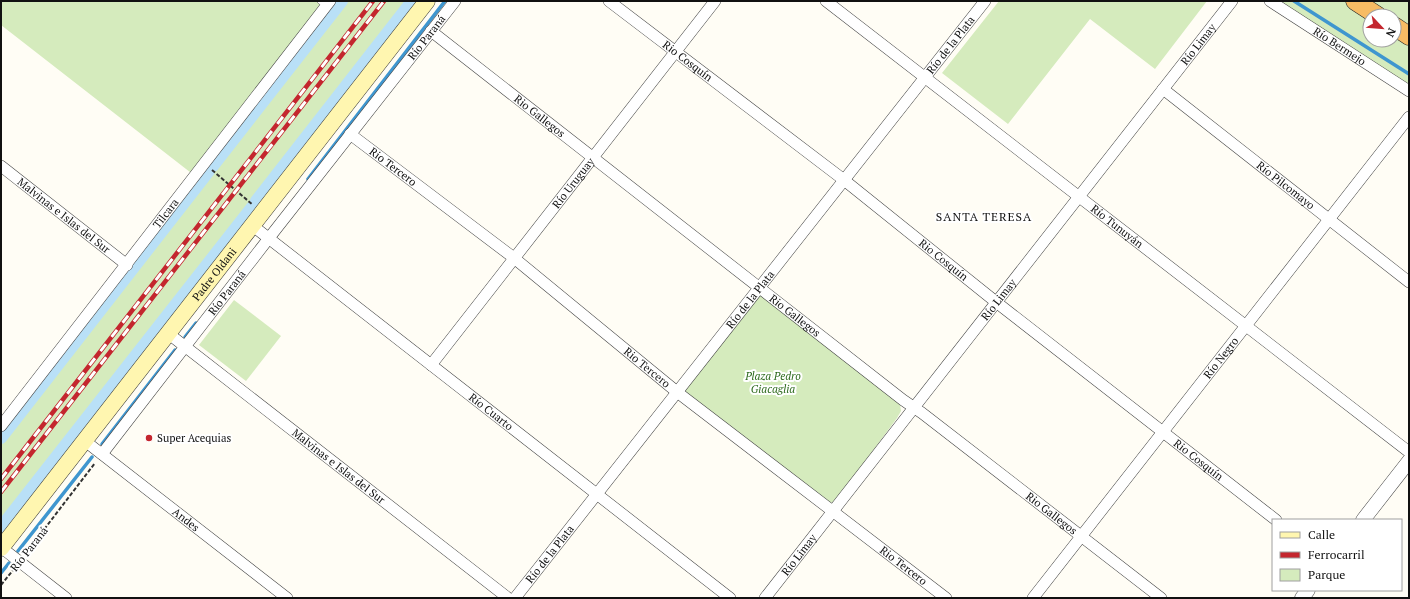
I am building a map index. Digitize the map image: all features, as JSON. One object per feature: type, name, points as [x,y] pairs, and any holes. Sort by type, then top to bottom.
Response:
[{"type":"highway","points":[[1355,1],[1366,8]]},
{"type":"main road","name":"Padre Oldani","points":[[1,548],[263,214],[427,1]]},
{"type":"street","name":"Río Paraná","points":[[102,454],[455,1]]},
{"type":"street","name":"Rio Cosquín","points":[[609,1],[844,180],[996,302],[1275,519]]},
{"type":"street","name":"Río Uruguay","points":[[431,365],[715,1]]},
{"type":"street","name":"Río Tunuyán","points":[[826,1],[1409,452]]},
{"type":"street","name":"Río de la Plata","points":[[515,598],[985,1]]},
{"type":"street","name":"Río Limay","points":[[765,598],[1232,1]]},
{"type":"street","name":"Río Bermejo","points":[[1270,1],[1409,91]]},
{"type":"street","name":"Tilcara","points":[[1,426],[205,164],[326,3]]},
{"type":"street","name":"Rio Gallegos","points":[[431,31],[1161,598]]},
{"type":"street","name":"Río Pilcomayo","points":[[1163,89],[1409,282]]},
{"type":"street","name":"Río Negro","points":[[1033,598],[1409,117]]},
{"type":"street","name":"Rio Tercero","points":[[350,134],[514,258],[677,392],[946,598]]},
{"type":"street","name":"Malvinas e Islas del Sur","points":[[1,166],[127,265]]},
{"type":"street","name":"Río Cuarto","points":[[253,226],[730,598]]},
{"type":"street","name":"Malvinas e Islas del Sur","points":[[169,334],[508,598]]},
{"type":"street","name":"Andes","points":[[85,441],[287,598]]},
{"type":"street","points":[[1364,519],[1409,461]]},
{"type":"street","points":[[1,548],[66,598]]},
{"type":"path","points":[[205,164],[263,214]]},
{"type":"path","name":"Río Paraná","points":[[1,585],[102,454]]},
{"type":"green space","points":[[1,1],[427,1],[1,548],[1,426],[195,176],[1,25]]},
{"type":"green space","points":[[999,1],[1207,1],[1155,69],[1090,19],[1008,124],[942,73]]},
{"type":"green space","points":[[1270,1],[1409,1],[1409,91]]},
{"type":"green space","name":"Plaza Pedro Giacaglia","points":[[761,294],[900,404],[901,411],[897,418],[835,502],[829,503],[686,394],[685,388]]},
{"type":"green space","points":[[234,300],[281,336],[246,381],[199,345]]},
{"type":"waterway","points":[[213,166],[342,1]]},
{"type":"waterway","points":[[256,201],[412,1]]},
{"type":"waterway","points":[[308,179],[445,1]]},
{"type":"waterway","points":[[1294,1],[1409,74]]},
{"type":"waterway","points":[[1,438],[209,171]]},
{"type":"waterway","points":[[1,527],[252,207]]},
{"type":"waterway","points":[[185,337],[196,323]]},
{"type":"waterway","points":[[102,444],[175,350]]},
{"type":"waterway","points":[[18,551],[92,457]]},
{"type":"waterway","points":[[1,573],[9,563]]},
{"type":"railway","points":[[1,479],[373,1]]},
{"type":"railway","points":[[1,492],[384,1]]},
{"type":"place","name":"Super Acequias","points":[[149,438]]},
{"type":"district","name":"SANTA TERESA","points":[[984,216]]}]
